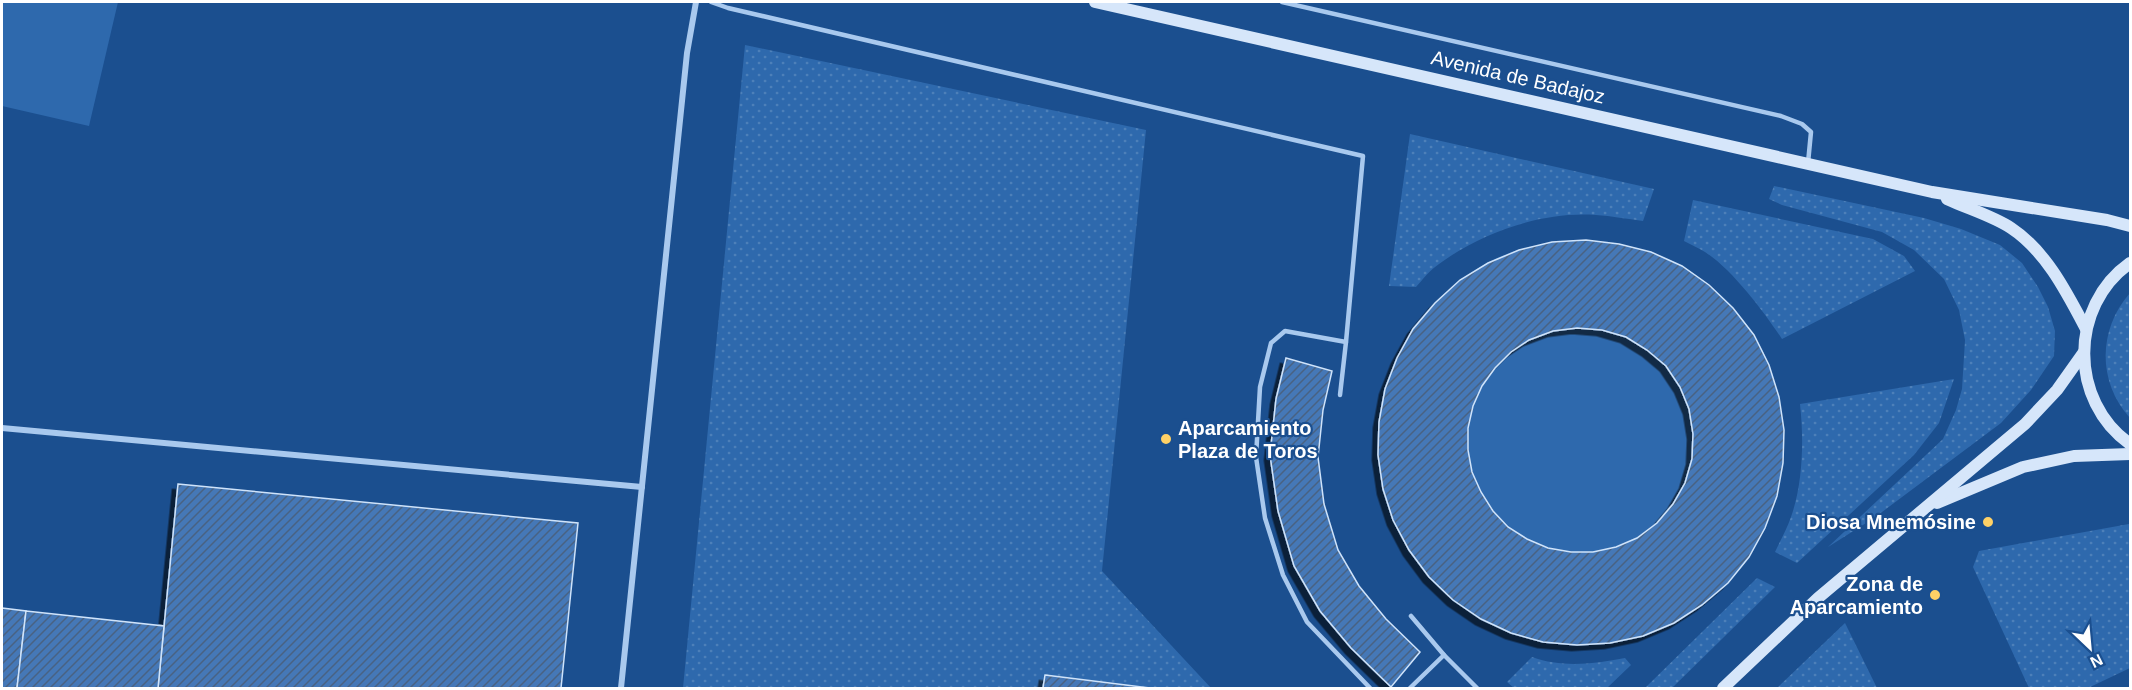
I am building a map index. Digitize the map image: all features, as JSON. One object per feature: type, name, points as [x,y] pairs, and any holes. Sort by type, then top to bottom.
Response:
[{"type":"main road","name":"Avenida de Badajoz","points":[[1095,2],[1932,192],[2107,220],[2130,226]]},
{"type":"main road","name":"Avenida de Badajoz","points":[[1932,192],[2010,227],[2036,250],[2067,292],[2086,329]]},
{"type":"main road","points":[[2130,263],[2109,283],[2096,305],[2086,329],[2084,352],[2086,377],[2094,400],[2106,422],[2130,444]]},
{"type":"main road","points":[[1723,688],[1818,598],[2025,424],[2056,390],[2084,352]]},
{"type":"main road","points":[[1923,510],[2023,467],[2074,456],[2130,454]]},
{"type":"street","points":[[621,688],[687,53],[696,2]]},
{"type":"street","points":[[2,428],[642,487]]},
{"type":"lane","points":[[711,2],[728,9],[1363,156],[1340,395]]},
{"type":"lane","points":[[1282,2],[1780,116],[1802,124],[1811,132],[1808,163]]},
{"type":"lane","points":[[1346,342],[1285,331],[1271,343],[1260,387],[1256,457],[1265,518],[1283,575],[1307,622],[1370,688]]},
{"type":"lane","points":[[1411,616],[1444,655],[1477,688]]},
{"type":"lane","points":[[1410,688],[1444,655]]},
{"type":"shaded area","points":[[2,2],[118,2],[89,126],[2,106]]},
{"type":"shaded area","points":[[745,45],[1146,130],[1102,571],[1211,688],[683,688]]},
{"type":"shaded area","points":[[1410,134],[1654,189],[1643,221],[1602,215],[1555,216],[1534,220],[1474,242],[1433,269],[1416,287],[1389,286]]},
{"type":"shaded area","points":[[1774,186],[1924,218],[1961,229],[2000,245],[2022,263],[2038,287],[2048,307],[2055,331],[2054,356],[2031,390],[2001,423],[1874,518],[1828,547],[1943,439],[1956,410],[1962,389],[1965,340],[1959,310],[1944,279],[1914,250],[1882,232],[1782,205],[1769,199]]},
{"type":"shaded area","points":[[1693,200],[1873,239],[1904,256],[1915,271],[1782,339],[1757,304],[1726,269],[1705,252],[1684,241]]},
{"type":"shaded area","points":[[1586,240],[1633,247],[1669,259],[1687,269],[1722,296],[1750,329],[1770,367],[1784,430],[1610,643],[1581,644],[1528,637],[1480,618],[1458,604],[1418,563],[1397,531],[1393,520],[1385,396],[1386,387],[1401,351],[1412,332],[1441,297],[1458,282],[1497,258],[1518,250]]},
{"type":"shaded area","points":[[2130,293],[2130,418],[2119,404],[2112,388],[2107,372],[2106,356],[2107,339],[2112,323],[2119,307]]},
{"type":"shaded area","points":[[1954,379],[1939,423],[1914,455],[1797,563],[1775,552],[1789,521],[1798,490],[1802,447],[1800,404]]},
{"type":"shaded area","points":[[2129,524],[2130,668],[2088,688],[2029,688],[1973,567],[1979,551]]},
{"type":"shaded area","points":[[1757,578],[1775,587],[1672,688],[1645,688]]},
{"type":"shaded area","points":[[1845,623],[1877,688],[1777,688]]},
{"type":"shaded area","points":[[1532,657],[1566,664],[1625,658],[1631,665],[1607,688],[1514,688],[1507,682]]},
{"type":"building","points":[[1586,240],[1619,244],[1651,252],[1682,266],[1709,285],[1733,308],[1754,335],[1769,365],[1779,397],[1784,430],[1783,463],[1777,496],[1765,528],[1749,557],[1728,583],[1702,605],[1674,623],[1643,636],[1610,643],[1577,645],[1543,642],[1511,633],[1481,619],[1453,600],[1429,577],[1409,550],[1393,520],[1383,489],[1378,455],[1379,422],[1385,389],[1397,358],[1413,329],[1435,303],[1460,280],[1488,263],[1519,250],[1552,242]],"holes":[[[1577,328],[1602,330],[1626,337],[1647,350],[1666,366],[1680,387],[1689,409],[1693,434],[1692,459],[1685,483],[1673,504],[1657,523],[1637,538],[1616,547],[1593,552],[1571,552],[1548,548],[1508,527],[1493,511],[1481,492],[1472,472],[1468,450],[1468,428],[1473,406],[1482,386],[1495,368],[1511,352],[1529,340],[1553,331]]]},
{"type":"building","points":[[1286,358],[1332,371],[1323,410],[1318,457],[1324,504],[1338,550],[1359,586],[1386,619],[1420,652],[1391,687],[1351,648],[1320,611],[1294,566],[1278,511],[1270,455],[1276,399]]},
{"type":"building","points":[[178,484],[578,523],[561,688],[158,688]]},
{"type":"building","points":[[2,608],[26,611],[17,688],[2,688]]},
{"type":"building","points":[[26,611],[164,626],[158,688],[17,688]]},
{"type":"building","points":[[1045,675],[1150,688],[1043,688]]},
{"type":"place","name":"Aparcamiento Plaza de Toros","points":[[1166,439]]},
{"type":"place","name":"Diosa Mnemósine","points":[[1988,522]]},
{"type":"place","name":"Zona de Aparcamiento","points":[[1935,595]]}]
